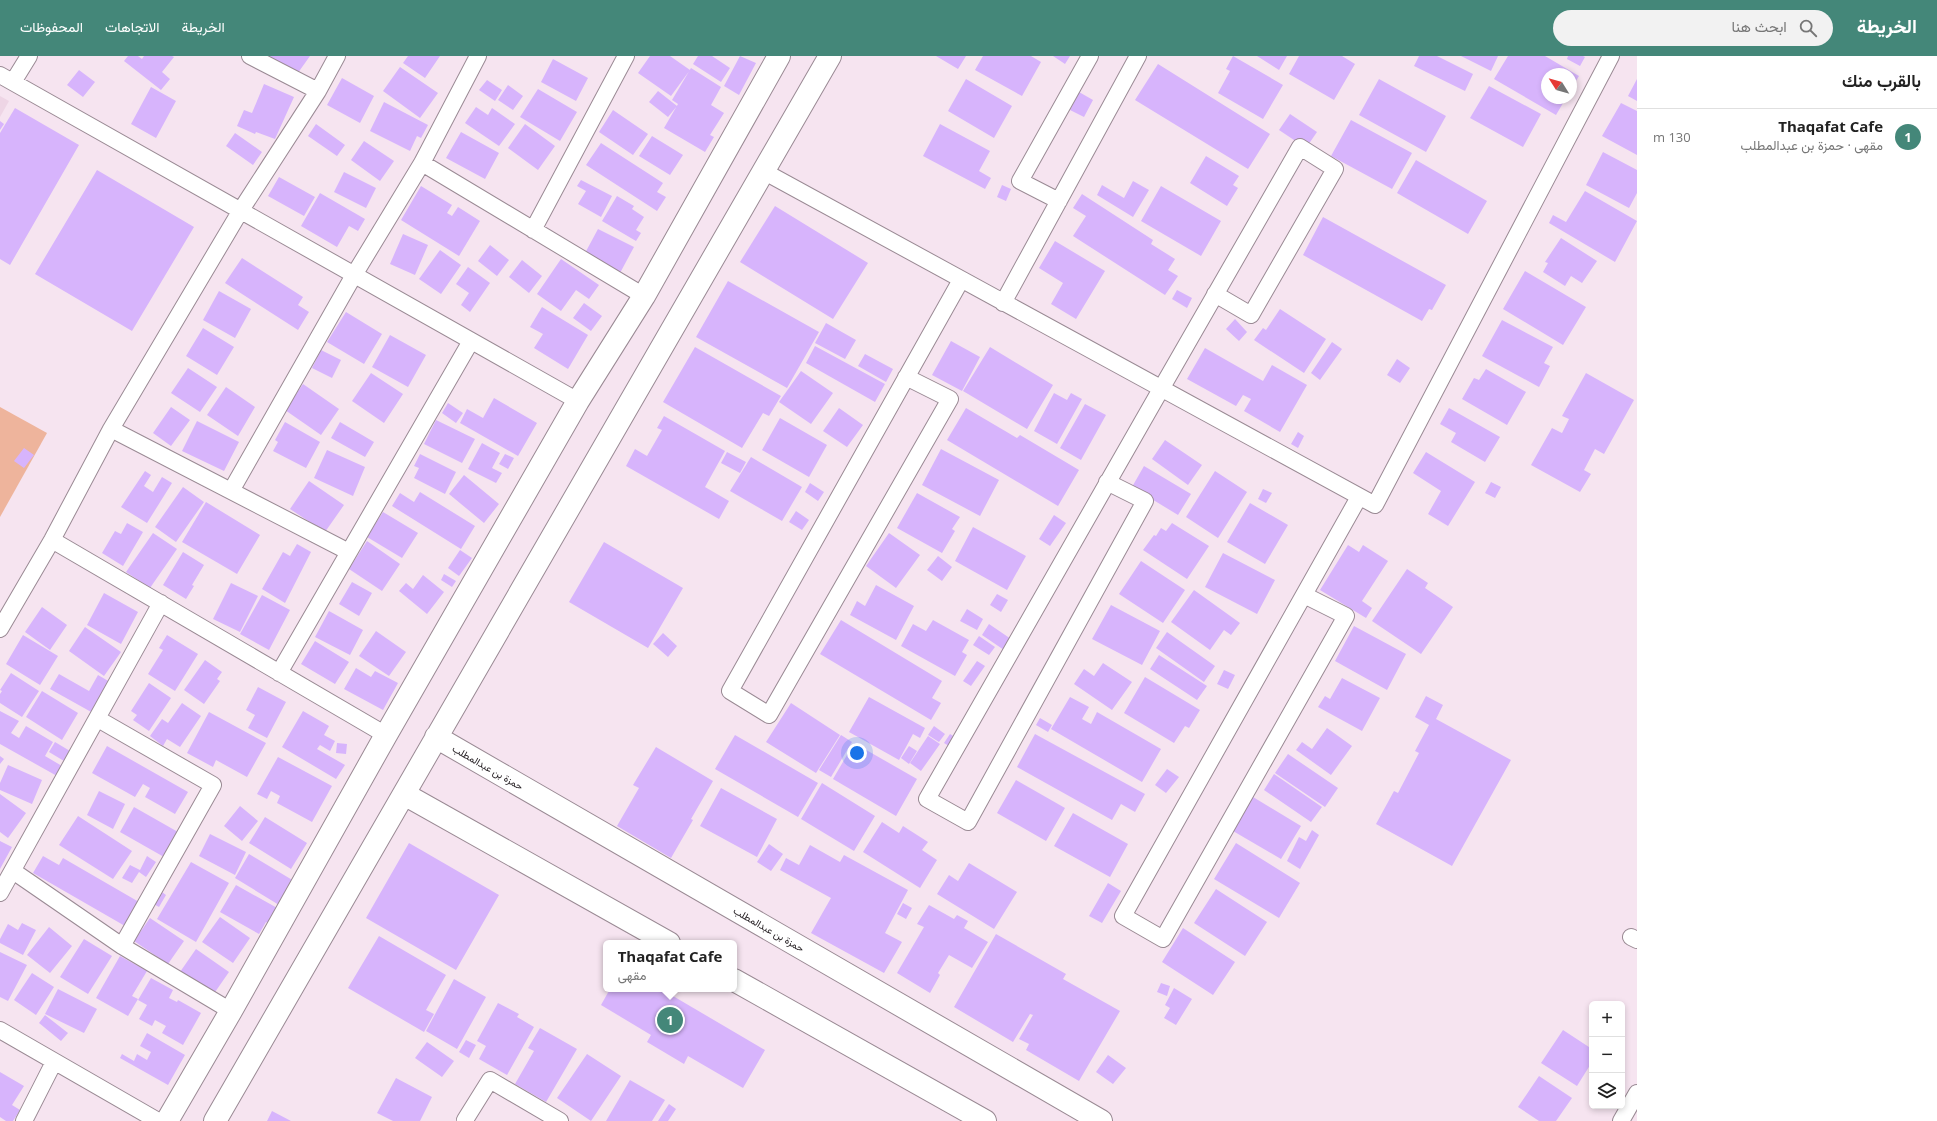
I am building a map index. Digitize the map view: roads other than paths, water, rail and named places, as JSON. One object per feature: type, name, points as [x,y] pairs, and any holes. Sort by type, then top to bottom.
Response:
[{"type":"street","points":[[29,56],[7,78],[578,401]]},
{"type":"street","points":[[250,56],[318,91]]},
{"type":"street","points":[[0,629],[52,540],[111,429],[241,210],[318,91],[337,56]]},
{"type":"street","points":[[231,491],[354,275],[422,163],[478,56]]},
{"type":"street","points":[[533,230],[626,56]]},
{"type":"street","points":[[167,1121],[578,401],[644,296],[779,56]]},
{"type":"street","points":[[215,1121],[830,56]]},
{"type":"street","points":[[1059,201],[1020,181],[1090,56]]},
{"type":"street","points":[[1003,303],[1138,56]]},
{"type":"street","points":[[763,171],[1375,506],[1611,56]]},
{"type":"street","points":[[1107,482],[1145,501],[968,822],[927,799],[1107,482],[1215,294],[1300,147],[1335,169],[1251,315],[1215,294]]},
{"type":"street","points":[[422,163],[644,296]]},
{"type":"street","points":[[906,377],[950,399],[770,715],[730,691],[906,377],[962,280]]},
{"type":"street","points":[[279,673],[471,341]]},
{"type":"street","points":[[111,429],[349,552]]},
{"type":"street","points":[[1304,595],[1346,616],[1163,939],[1123,916],[1359,497]]},
{"type":"street","points":[[52,540],[386,735]]},
{"type":"street","points":[[0,893],[98,719],[160,603]]},
{"type":"street","points":[[98,719],[213,785],[122,946]]},
{"type":"street","name":"حمزة بن عبدالمطلب","points":[[436,737],[1101,1121]]},
{"type":"street","points":[[404,794],[664,940]]},
{"type":"street","points":[[13,870],[122,946],[231,1011]]},
{"type":"street","points":[[737,982],[985,1121]]},
{"type":"street","points":[[0,1030],[158,1121]]},
{"type":"street","points":[[24,1121],[54,1062]]},
{"type":"street","points":[[466,1121],[465,1120],[490,1080],[560,1121]]},
{"type":"street","points":[[1621,1121],[1637,1093]]},
{"type":"place","name":"Thaqafat Cafe","points":[[670,1020]]}]
